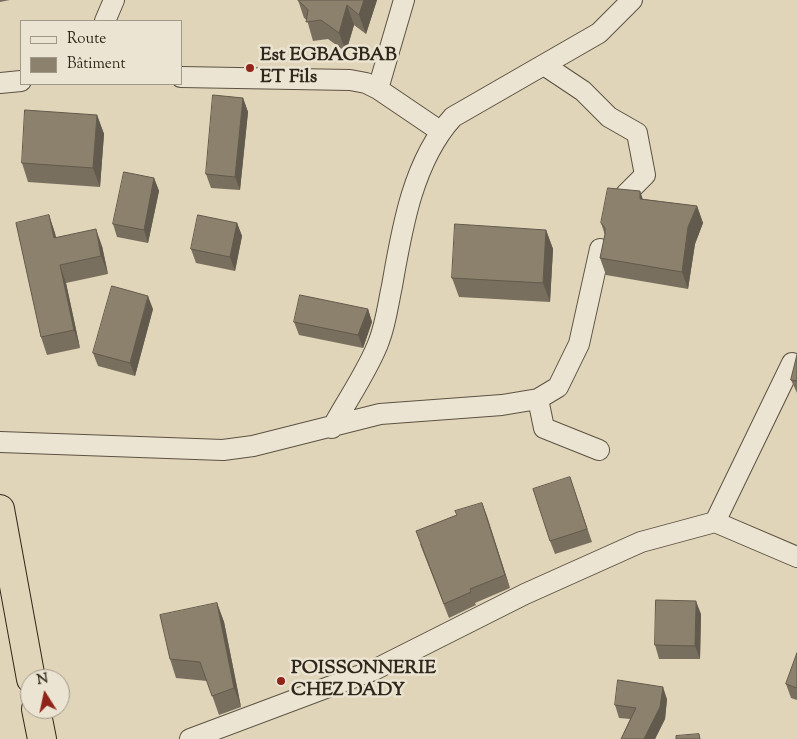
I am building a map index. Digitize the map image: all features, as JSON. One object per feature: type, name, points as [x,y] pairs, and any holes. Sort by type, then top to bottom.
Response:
[{"type":"highway","points":[[0,509],[29,669]]},
{"type":"highway","points":[[38,719],[42,739]]},
{"type":"street","points":[[105,20],[114,0]]},
{"type":"street","points":[[378,89],[404,0]]},
{"type":"street","points":[[332,428],[379,342],[387,315],[404,219],[425,160],[440,131],[453,117],[599,33],[632,0]]},
{"type":"street","points":[[544,66],[583,91],[609,117],[637,133],[645,175],[626,194]]},
{"type":"street","points":[[182,77],[350,80],[366,83],[440,131]]},
{"type":"street","points":[[0,83],[20,81]]},
{"type":"street","points":[[0,442],[223,450],[253,446],[332,428],[380,414],[502,405],[538,399],[558,387],[579,344],[600,249]]},
{"type":"street","points":[[715,522],[792,363]]},
{"type":"street","points":[[538,399],[544,428],[599,450]]},
{"type":"street","points":[[190,739],[374,670],[525,594],[641,542],[715,522],[797,557]]},
{"type":"building","points":[[298,0],[364,0],[359,15],[347,5],[339,33],[321,20],[306,22],[308,10]]},
{"type":"building","points":[[213,95],[243,98],[235,177],[206,174]]},
{"type":"building","points":[[25,110],[97,115],[93,168],[22,163]]},
{"type":"building","points":[[124,172],[154,178],[144,230],[113,224]]},
{"type":"building","points":[[608,188],[640,191],[640,199],[697,206],[688,227],[682,272],[600,258],[605,234],[605,228],[601,223]]},
{"type":"building","points":[[49,215],[54,238],[96,229],[101,256],[60,265],[74,330],[41,337],[16,223]]},
{"type":"building","points":[[198,215],[237,223],[230,257],[191,249]]},
{"type":"building","points":[[455,224],[546,230],[543,283],[452,278]]},
{"type":"building","points":[[112,286],[148,296],[130,363],[93,353]]},
{"type":"building","points":[[300,295],[368,309],[358,335],[294,322]]},
{"type":"building","points":[[797,355],[797,381],[791,380]]},
{"type":"building","points":[[570,477],[587,529],[550,541],[533,489]]},
{"type":"building","points":[[482,503],[505,575],[470,589],[471,592],[444,604],[416,531],[457,515],[455,511]]},
{"type":"building","points":[[656,600],[696,601],[695,646],[655,645]]},
{"type":"building","points":[[217,603],[234,688],[212,696],[200,662],[170,659],[160,615]]},
{"type":"building","points":[[797,653],[797,688],[786,684]]},
{"type":"building","points":[[618,680],[663,687],[660,707],[644,739],[621,739],[636,708],[615,705]]},
{"type":"building","points":[[699,734],[700,739],[676,739],[676,736]]},
{"type":"place","name":"Est EGBAGBAB ET Fils","points":[[250,68]]},
{"type":"place","name":"POISSONNERIE CHEZ DADY","points":[[281,681]]}]
